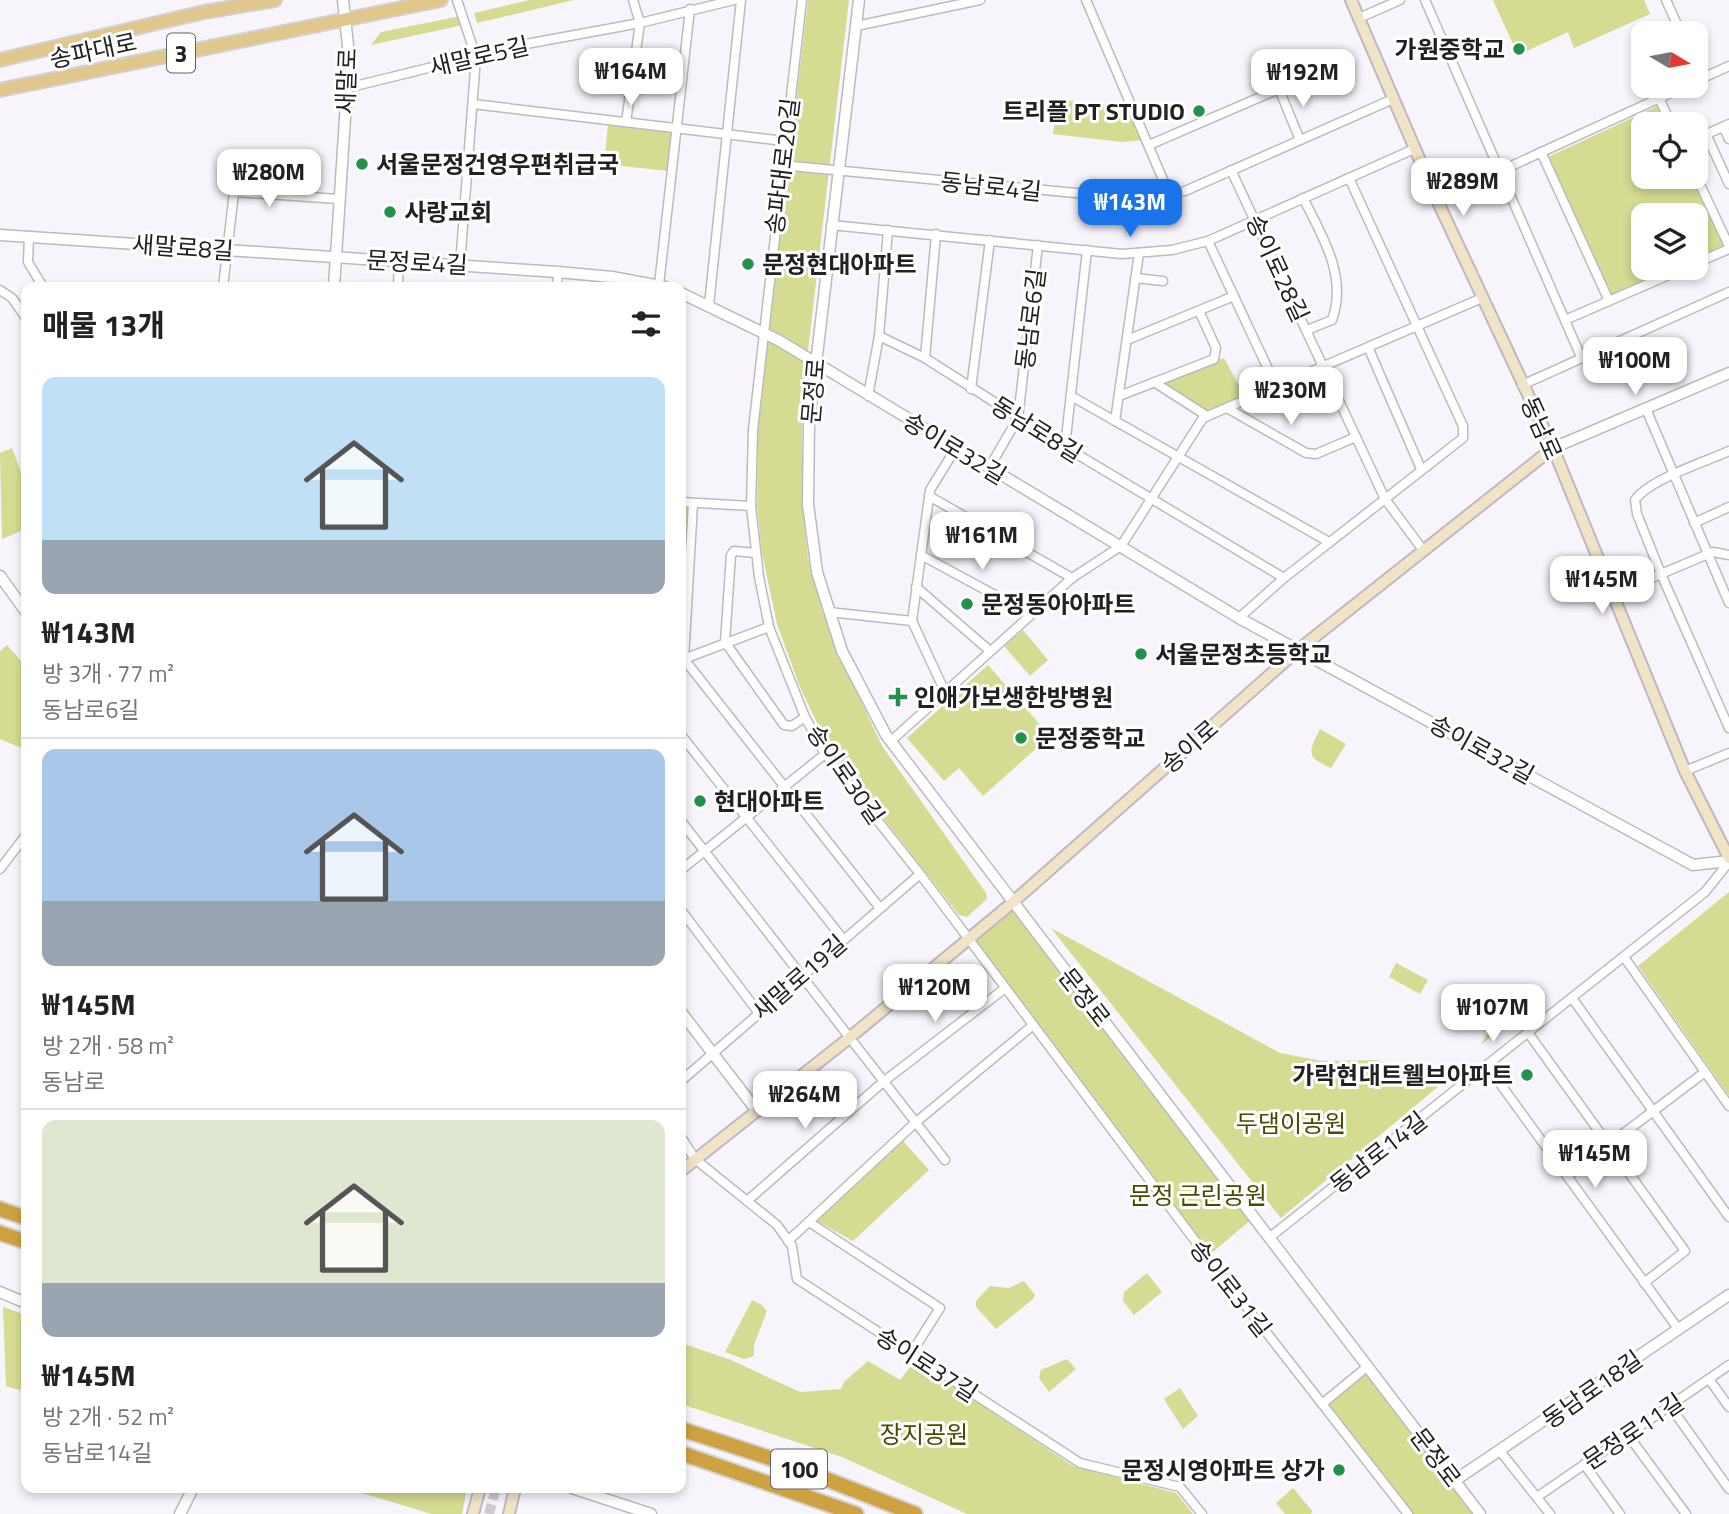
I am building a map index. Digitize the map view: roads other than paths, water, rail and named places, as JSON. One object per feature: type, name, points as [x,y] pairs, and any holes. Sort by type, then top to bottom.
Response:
[{"type":"highway","points":[[0,1209],[21,1216]]},
{"type":"highway","points":[[0,1233],[21,1240]]},
{"type":"highway","name":"100","points":[[686,1431],[785,1464],[915,1514]]},
{"type":"highway","name":"100","points":[[686,1455],[856,1514]]},
{"type":"main road","name":"송파대로","points":[[0,60],[204,12],[275,0]]},
{"type":"main road","name":"송파대로","points":[[0,90],[441,0]]},
{"type":"main road","name":"동남로","points":[[1351,0],[1437,200],[1553,447],[1685,771],[1729,860]]},
{"type":"main road","name":"송이로","points":[[686,1167],[968,940],[1298,650],[1553,447]]},
{"type":"main road","points":[[473,1514],[479,1493]]},
{"type":"main road","points":[[509,1514],[514,1493]]},
{"type":"street","name":"새말로","points":[[335,282],[347,88],[343,0]]},
{"type":"street","points":[[457,0],[476,57],[460,265]]},
{"type":"street","points":[[626,122],[640,23],[633,0]]},
{"type":"street","name":"새말로5길","points":[[347,88],[526,44],[640,23],[734,0]]},
{"type":"street","points":[[709,304],[741,0]]},
{"type":"street","name":"송파대로20길","points":[[763,333],[802,0]]},
{"type":"street","name":"문정로","points":[[859,0],[809,423],[808,504],[814,557],[848,663],[891,741],[1480,1514]]},
{"type":"street","points":[[856,26],[980,0]]},
{"type":"street","points":[[1086,0],[1170,196]]},
{"type":"street","points":[[1359,18],[1400,0]]},
{"type":"street","points":[[1425,0],[1581,357]]},
{"type":"street","points":[[1666,0],[1676,21]]},
{"type":"street","points":[[662,282],[690,9]]},
{"type":"street","points":[[1708,76],[1729,66]]},
{"type":"street","points":[[1149,145],[1195,128],[1279,89],[1300,140]]},
{"type":"street","points":[[1437,200],[1659,98],[1665,112]]},
{"type":"street","name":"동남로4길","points":[[838,169],[1131,201],[1170,196],[1393,99]]},
{"type":"street","points":[[473,104],[784,141]]},
{"type":"street","points":[[1708,133],[1726,125],[1729,139]]},
{"type":"street","points":[[1708,138],[1729,184]]},
{"type":"street","name":"동남로6길","points":[[831,225],[1087,250],[1139,253],[1191,248],[1414,149]]},
{"type":"street","points":[[1541,152],[1609,301]]},
{"type":"street","points":[[781,165],[838,169]]},
{"type":"street","name":"송이로28길","points":[[1231,170],[1384,499],[1423,550]]},
{"type":"street","points":[[1239,618],[1284,578],[1463,438],[1464,426],[1349,178]]},
{"type":"street","points":[[1702,189],[1729,247],[1708,257]]},
{"type":"street","points":[[223,282],[234,192],[338,200]]},
{"type":"street","points":[[1303,198],[1330,251],[1336,278],[1337,307],[1332,320],[1307,330]]},
{"type":"street","points":[[1718,222],[1729,218]]},
{"type":"street","points":[[869,396],[879,336],[888,230]]},
{"type":"street","points":[[925,358],[936,234]]},
{"type":"street","name":"새말로8길","points":[[0,235],[337,258]]},
{"type":"street","points":[[29,236],[28,262],[40,282]]},
{"type":"street","name":"동남로6길","points":[[971,389],[990,240]]},
{"type":"street","points":[[1208,241],[1276,386]]},
{"type":"street","name":"동남로6길","points":[[989,468],[1018,418],[1038,245]]},
{"type":"street","name":"동남로6길","points":[[1065,447],[1087,250]]},
{"type":"street","points":[[1115,421],[1139,253]]},
{"type":"street","name":"문정로4길","points":[[337,258],[558,272],[632,282]]},
{"type":"street","points":[[398,282],[399,261]]},
{"type":"street","points":[[557,282],[558,272]]},
{"type":"street","points":[[1135,278],[1163,281]]},
{"type":"street","points":[[1565,320],[1657,280]]},
{"type":"street","points":[[0,290],[12,298],[21,311]]},
{"type":"street","points":[[1522,385],[1729,292]]},
{"type":"street","points":[[686,295],[709,304],[816,364]]},
{"type":"street","points":[[1127,340],[1234,296]]},
{"type":"street","points":[[891,741],[1072,578],[1121,546],[1150,498],[1207,416],[1482,298]]},
{"type":"street","points":[[1119,396],[1214,359],[1216,348],[1199,311]]},
{"type":"street","name":"송이로30길","points":[[763,333],[753,430],[751,506],[769,627],[805,717],[825,754],[920,874],[968,940]]},
{"type":"street","name":"동남로8길","points":[[879,336],[925,358],[1065,447],[1284,578]]},
{"type":"street","points":[[1368,347],[1421,469]]},
{"type":"street","name":"송이로32길","points":[[816,364],[1239,618],[1693,865],[1729,860]]},
{"type":"street","name":"송이로","points":[[1553,447],[1729,373]]},
{"type":"street","points":[[1154,383],[1207,416]]},
{"type":"street","name":"동남로8길","points":[[1071,396],[1329,542]]},
{"type":"street","points":[[1227,408],[1306,453],[1316,454],[1356,437]]},
{"type":"street","points":[[1646,409],[1729,602]]},
{"type":"street","points":[[945,692],[912,621],[929,496],[956,448]]},
{"type":"street","points":[[1729,451],[1674,475],[1640,494],[1635,500],[1637,514],[1661,574],[1729,728]]},
{"type":"street","points":[[929,496],[1072,578]]},
{"type":"street","points":[[686,502],[751,506]]},
{"type":"street","points":[[686,602],[693,503]]},
{"type":"street","points":[[1694,523],[1729,507]]},
{"type":"street","points":[[756,553],[734,551],[731,555],[725,642],[785,725],[792,726],[805,717]]},
{"type":"street","points":[[1611,594],[1709,554],[1729,555]]},
{"type":"street","points":[[921,555],[1030,614]]},
{"type":"street","points":[[0,576],[21,605]]},
{"type":"street","points":[[916,587],[990,651]]},
{"type":"street","points":[[830,612],[912,621]]},
{"type":"street","points":[[686,657],[769,627]]},
{"type":"street","points":[[686,664],[880,908]]},
{"type":"street","points":[[686,741],[843,939]]},
{"type":"street","points":[[1685,771],[1729,753]]},
{"type":"street","points":[[686,866],[744,816],[825,754]]},
{"type":"street","points":[[686,828],[848,1039],[945,1160]]},
{"type":"street","points":[[0,869],[21,842]]},
{"type":"street","name":"동남로14길","points":[[1270,1237],[1488,1067],[1705,892],[1729,860]]},
{"type":"street","name":"새말로19길","points":[[686,1077],[920,874]]},
{"type":"street","points":[[686,917],[758,1012]]},
{"type":"street","name":"송이로31길","points":[[968,940],[1408,1514]]},
{"type":"street","points":[[1625,957],[1729,1106]]},
{"type":"street","points":[[747,1201],[883,1082],[1004,989]]},
{"type":"street","points":[[1572,998],[1729,1217]]},
{"type":"street","points":[[686,1019],[757,1111]]},
{"type":"street","points":[[788,1241],[915,1123],[1032,1026]]},
{"type":"street","points":[[1529,1034],[1685,1251],[1644,1283]]},
{"type":"street","points":[[1488,1067],[1679,1330]]},
{"type":"street","points":[[1567,1176],[1705,1072]]},
{"type":"street","name":"송이로37길","points":[[686,1145],[695,1159],[777,1225],[792,1246],[797,1279],[1080,1463],[1180,1487],[1202,1514]]},
{"type":"street","points":[[809,1222],[940,1308],[912,1352]]},
{"type":"street","points":[[0,1292],[21,1301]]},
{"type":"street","name":"동남로18길","points":[[1454,1481],[1729,1295]]},
{"type":"street","name":"문정로11길","points":[[1536,1497],[1729,1365]]},
{"type":"street","points":[[1322,1404],[1368,1366]]},
{"type":"street","points":[[1709,1379],[1729,1407]]},
{"type":"street","points":[[1670,1406],[1729,1489]]},
{"type":"street","points":[[1628,1435],[1686,1514]]},
{"type":"street","points":[[1500,1451],[1550,1514]]},
{"type":"street","points":[[1584,1464],[1620,1514]]},
{"type":"street","points":[[180,1514],[190,1493]]},
{"type":"street","points":[[587,1493],[651,1514]]},
{"type":"tunnel","points":[[489,1514],[495,1493]]},
{"type":"place","name":"가원중학교","points":[[1519,49]]},
{"type":"place","name":"트리플 PT STUDIO","points":[[1199,111]]},
{"type":"place","name":"서울문정건영우편취급국","points":[[362,164]]},
{"type":"place","name":"사랑교회","points":[[390,212]]},
{"type":"place","name":"문정현대아파트","points":[[748,264]]},
{"type":"place","name":"문정동아아파트","points":[[967,604]]},
{"type":"place","name":"서울문정초등학교","points":[[1141,654]]},
{"type":"place","name":"인애가보생한방병원","points":[[898,697]]},
{"type":"place","name":"문정중학교","points":[[1021,738]]},
{"type":"place","name":"현대아파트","points":[[700,801]]},
{"type":"place","name":"가락현대트웰브아파트","points":[[1527,1075]]},
{"type":"place","name":"문정시영아파트 상가","points":[[1339,1470]]},
{"type":"park label","name":"두댐이공원","points":[[1291,1123]]},
{"type":"park label","name":"문정 근린공원","points":[[1198,1195]]},
{"type":"park label","name":"장지공원","points":[[924,1434]]}]
